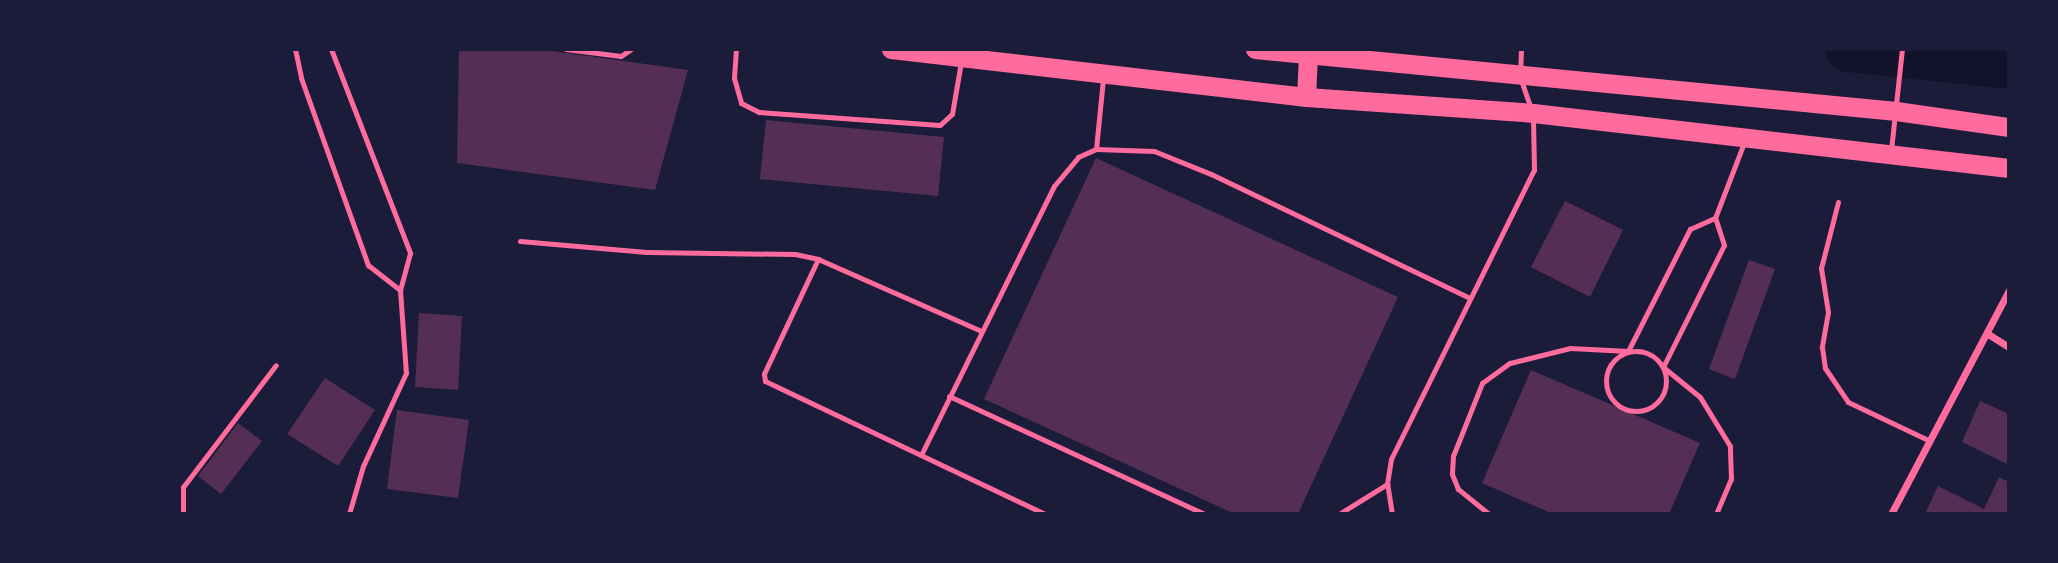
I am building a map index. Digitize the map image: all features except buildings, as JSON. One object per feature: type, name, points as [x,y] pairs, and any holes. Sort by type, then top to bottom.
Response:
[{"type":"highway","points":[[891,49],[1306,97],[1533,113],[2009,168]]},
{"type":"highway","points":[[1255,49],[1521,77],[1896,111],[2009,127]]},
{"type":"highway","points":[[1306,97],[1308,55]]},
{"type":"street","points":[[1891,514],[2009,290]]},
{"type":"street","points":[[1988,334],[2009,347]]},
{"type":"lane","points":[[295,49],[301,78],[368,265],[400,290]]},
{"type":"lane","points":[[331,49],[410,253],[400,290],[406,373],[363,467],[349,514]]},
{"type":"lane","points":[[566,49],[621,56],[631,49]]},
{"type":"lane","points":[[736,49],[734,78],[741,103],[760,112],[940,125],[952,114],[961,57]]},
{"type":"lane","points":[[1392,514],[1387,484],[1391,458],[1534,170],[1537,157],[1533,113],[1521,77],[1521,49]]},
{"type":"lane","points":[[1891,153],[1902,49]]},
{"type":"lane","points":[[1096,149],[1104,74]]},
{"type":"lane","points":[[1716,218],[1690,229],[1628,351],[1616,357],[1605,381],[1617,405],[1643,411],[1655,405],[1667,381],[1663,367],[1724,245],[1716,218],[1746,138]]},
{"type":"lane","points":[[922,453],[979,330],[1054,186],[1078,157],[1096,149],[1154,152],[1211,174],[1470,298]]},
{"type":"lane","points":[[1838,202],[1821,268],[1828,312],[1822,347],[1825,368],[1848,402],[1930,441]]},
{"type":"lane","points":[[520,241],[647,252],[777,252],[818,259],[979,330]]},
{"type":"lane","points":[[818,259],[764,373],[765,381],[922,453],[1045,514]]},
{"type":"lane","points":[[1489,514],[1458,489],[1451,474],[1468,413],[1489,375],[1510,363],[1570,348],[1642,351],[1700,397],[1730,446],[1731,479],[1716,514]]},
{"type":"lane","points":[[183,514],[183,487],[276,365]]},
{"type":"lane","points":[[948,396],[1204,514]]},
{"type":"lane","points":[[1339,514],[1387,484]]},
{"type":"waterway","points":[[1848,49],[2009,66]]}]
